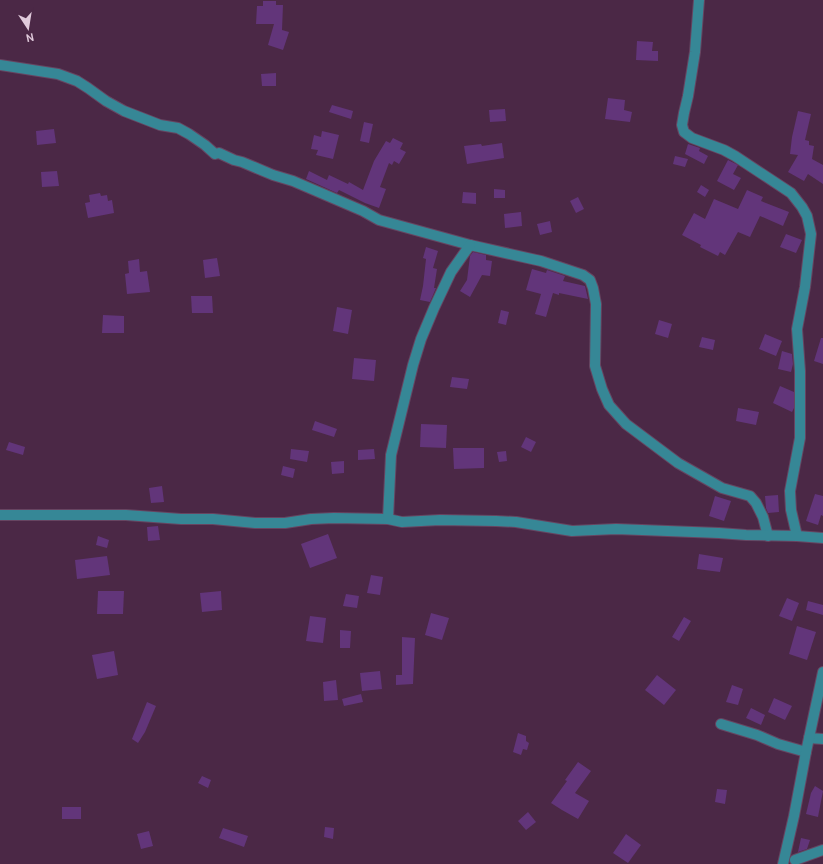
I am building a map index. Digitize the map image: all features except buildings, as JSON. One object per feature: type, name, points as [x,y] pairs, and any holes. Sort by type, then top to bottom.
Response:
[{"type":"street","points":[[699,0],[695,52],[682,125],[684,132],[692,138],[724,150],[735,156],[790,193],[802,207],[807,216],[811,234],[805,287],[797,329],[800,371],[800,432],[790,491],[791,510],[797,536]]},
{"type":"street","points":[[0,65],[58,74],[88,88],[106,101],[124,111],[160,125],[178,128],[205,145],[215,154],[219,153],[273,175],[293,181],[327,195],[379,220],[470,245],[541,261],[583,275],[590,280],[593,288],[596,304],[595,366],[602,389],[609,404],[626,424],[678,464],[722,488],[750,496],[756,503],[763,517],[768,536]]},
{"type":"street","points":[[388,519],[391,456],[413,365],[421,339],[451,272],[470,245]]},
{"type":"street","points":[[0,515],[126,515],[181,519],[213,519],[255,523],[285,523],[311,519],[388,519],[402,522],[440,520],[516,522],[572,531],[616,529],[719,532],[746,536],[797,536],[823,538]]},
{"type":"street","points":[[823,672],[784,861],[795,860],[823,850]]},
{"type":"street","points":[[721,724],[806,752]]},
{"type":"street","points":[[809,738],[823,738]]},
{"type":"street","points":[[795,860],[808,864]]}]
